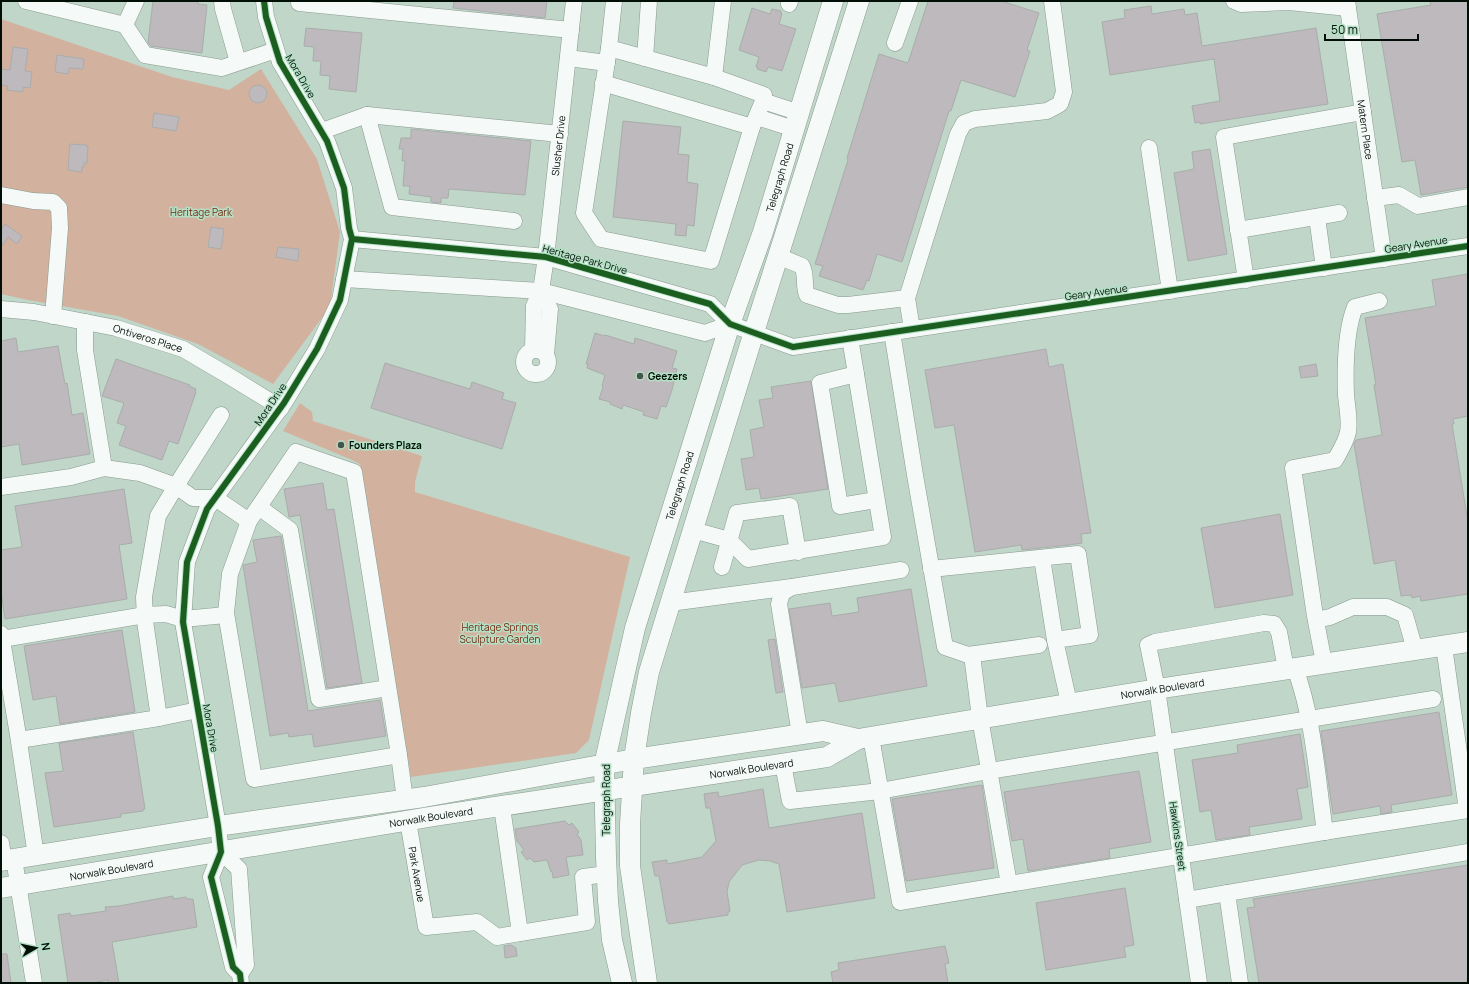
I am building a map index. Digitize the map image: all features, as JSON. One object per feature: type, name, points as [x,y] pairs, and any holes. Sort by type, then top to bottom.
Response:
[{"type":"main road","name":"Telegraph Road","points":[[622,983],[612,940],[607,874],[604,765],[636,628],[730,324],[763,232],[833,1]]},
{"type":"main road","points":[[647,983],[630,866],[630,824],[634,759],[649,672],[754,332],[859,1]]},
{"type":"main road","name":"Norwalk Boulevard","points":[[10,887],[408,821],[827,757],[864,738],[1156,689],[1468,642]]},
{"type":"main road","name":"Norwalk Boulevard","points":[[5,856],[36,856],[218,826],[405,800],[634,759],[824,731],[864,738]]},
{"type":"street","points":[[26,1],[125,25],[145,55],[222,68],[276,50]]},
{"type":"street","points":[[125,25],[136,1]]},
{"type":"street","points":[[222,1],[238,62]]},
{"type":"street","name":"Mora Drive","points":[[221,852],[218,826],[183,619],[187,562],[207,509],[281,408],[317,349],[340,300],[352,239],[349,228],[344,188],[328,141],[280,62],[266,17],[264,1]]},
{"type":"street","points":[[299,1],[299,3],[371,6],[571,30]]},
{"type":"street","name":"Slusher Drive","points":[[540,352],[534,306],[541,291],[546,257],[574,1]]},
{"type":"street","points":[[568,58],[608,56],[645,58],[714,77],[764,95],[754,122],[711,261],[601,239],[584,213],[608,56],[614,1]]},
{"type":"street","points":[[645,58],[649,1]]},
{"type":"street","points":[[714,77],[724,1]]},
{"type":"street","points":[[895,43],[910,1]]},
{"type":"street","points":[[912,329],[907,298],[958,134],[964,123],[975,118],[1047,111],[1060,104],[1064,92],[1052,1]]},
{"type":"street","points":[[1234,1],[1241,4],[1289,2],[1347,5]]},
{"type":"street","name":"Matern Place","points":[[1347,5],[1384,259]]},
{"type":"street","points":[[604,84],[754,122],[797,121]]},
{"type":"street","points":[[763,101],[797,121]]},
{"type":"street","points":[[1246,280],[1224,137],[1363,112]]},
{"type":"street","points":[[367,115],[392,207],[514,221]]},
{"type":"street","points":[[322,131],[367,115],[560,134]]},
{"type":"street","points":[[1149,148],[1170,291]]},
{"type":"street","points":[[1,195],[33,201],[53,202],[59,208],[60,228],[53,316]]},
{"type":"street","points":[[1375,198],[1400,195],[1418,206],[1468,197]]},
{"type":"street","points":[[1238,230],[1339,213]]},
{"type":"street","points":[[1317,217],[1324,268]]},
{"type":"street","name":"Heritage Park Drive","points":[[352,239],[546,257],[710,304],[730,324]]},
{"type":"street","name":"Geary Avenue","points":[[730,324],[793,347],[1468,246]]},
{"type":"street","points":[[778,256],[802,266],[806,273],[804,286],[806,295],[838,305],[907,298]]},
{"type":"street","points":[[344,279],[541,291],[705,333],[730,324]]},
{"type":"street","points":[[1324,663],[1293,468],[1335,460],[1344,444],[1348,431],[1346,394],[1347,363],[1348,337],[1352,315],[1355,307],[1379,302]]},
{"type":"street","name":"Ontiveros Place","points":[[1,309],[34,312],[116,328],[183,350],[281,408]]},
{"type":"street","points":[[85,322],[85,350],[104,468]]},
{"type":"street","points":[[892,332],[944,647],[972,655],[1039,645]]},
{"type":"street","points":[[693,530],[729,540],[748,559],[883,538],[850,338]]},
{"type":"street","points":[[856,374],[820,383],[840,506],[876,500]]},
{"type":"street","points":[[159,718],[145,615],[144,597],[158,516],[221,415]]},
{"type":"street","points":[[399,755],[254,779],[226,615],[230,574],[249,521],[296,452],[354,472],[399,755],[405,800]]},
{"type":"street","points":[[1,488],[71,477],[104,468],[140,473],[176,486],[193,498],[215,498],[249,521]]},
{"type":"street","points":[[259,506],[290,530],[319,699],[388,688]]},
{"type":"street","points":[[722,567],[737,513],[790,506],[798,552]]},
{"type":"street","points":[[931,569],[1078,554],[1090,635],[1055,640]]},
{"type":"street","points":[[1042,558],[1055,640],[1069,703]]},
{"type":"street","points":[[670,603],[901,570]]},
{"type":"street","points":[[796,586],[782,593],[779,604],[800,735]]},
{"type":"street","points":[[1316,620],[1330,617],[1353,607],[1387,607],[1405,615],[1415,650]]},
{"type":"street","points":[[36,856],[19,740],[1,637],[145,615],[166,614],[183,619],[226,615]]},
{"type":"street","name":"Hawkins Street","points":[[1199,983],[1164,742],[1148,644],[1264,623],[1274,624],[1279,632],[1291,668]]},
{"type":"street","points":[[864,738],[880,791],[900,902],[1468,810],[1444,646]]},
{"type":"street","points":[[972,655],[980,718],[1009,884]]},
{"type":"street","points":[[1291,668],[1304,691],[1310,719],[1325,832]]},
{"type":"street","points":[[783,764],[790,802],[880,791],[989,771],[1433,699]]},
{"type":"street","points":[[19,740],[159,718],[198,710]]},
{"type":"street","points":[[502,807],[520,933],[587,922],[584,885],[607,874]]},
{"type":"street","name":"Park Avenue","points":[[408,821],[426,927],[477,922],[497,937],[520,933]]},
{"type":"street","points":[[221,852],[239,869],[246,965],[241,979],[233,967],[212,877],[221,852]]},
{"type":"street","points":[[1187,900],[1468,852]]},
{"type":"street","points":[[5,856],[10,887],[34,983]]},
{"type":"street","points":[[1227,893],[1240,983]]},
{"type":"street","points":[[224,929],[243,925]]},
{"type":"green space","name":"Heritage Park","points":[[1,19],[172,77],[229,90],[261,69],[317,159],[340,232],[330,307],[273,384],[198,344],[118,316],[1,294]]},
{"type":"green space","name":"Heritage Springs Sculpture Garden","points":[[300,403],[312,412],[313,421],[422,456],[415,482],[415,492],[630,557],[589,740],[576,753],[411,777],[360,464],[283,431]]},
{"type":"building","points":[[153,1],[198,1],[198,4],[207,5],[202,53],[151,46],[148,43]]},
{"type":"building","points":[[454,1],[547,1],[545,18],[453,8]]},
{"type":"building","points":[[928,1],[1001,1],[1039,13],[1027,50],[1030,51],[1015,97],[961,80],[951,111],[949,111],[902,262],[877,254],[869,281],[867,280],[863,290],[819,276],[823,266],[815,264],[848,160],[847,158],[879,54],[908,63]]},
{"type":"building","points":[[1430,1],[1468,1],[1468,187],[1421,195],[1415,160],[1402,162],[1377,14],[1431,5]]},
{"type":"building","points":[[1151,6],[1152,14],[1184,9],[1185,15],[1197,13],[1202,46],[1316,28],[1328,104],[1200,124],[1200,122],[1195,123],[1192,106],[1220,101],[1214,59],[1110,75],[1102,22],[1125,18],[1124,10]]},
{"type":"building","points":[[752,8],[770,14],[772,9],[781,11],[782,14],[779,24],[796,29],[782,71],[768,67],[766,72],[757,69],[758,67],[756,67],[759,57],[739,50]]},
{"type":"building","points":[[306,28],[362,33],[356,92],[329,89],[330,76],[320,75],[321,61],[313,61],[314,47],[304,46]]},
{"type":"building","points":[[13,47],[28,49],[25,71],[32,72],[30,88],[23,87],[23,92],[7,90],[8,86],[1,85],[1,69],[10,70]]},
{"type":"building","points":[[57,55],[84,59],[83,69],[69,68],[68,74],[55,72]]},
{"type":"building","points":[[258,85],[264,88],[267,94],[264,100],[258,103],[252,100],[249,94],[252,88]]},
{"type":"building","points":[[154,113],[179,117],[176,131],[152,127]]},
{"type":"building","points":[[623,121],[681,127],[678,154],[689,155],[687,182],[698,184],[694,226],[687,225],[686,236],[675,235],[676,224],[613,217]]},
{"type":"building","points":[[411,129],[531,141],[525,195],[449,189],[448,198],[441,198],[441,203],[431,202],[431,197],[409,194],[410,186],[403,186],[405,161],[402,161],[403,149],[399,149],[401,138],[411,138]]},
{"type":"building","points":[[70,144],[88,146],[87,163],[84,163],[82,172],[68,170]]},
{"type":"building","points":[[1210,149],[1227,254],[1188,261],[1174,173],[1194,169],[1192,152]]},
{"type":"building","points":[[5,224],[22,236],[17,244],[8,237],[1,247],[1,230]]},
{"type":"building","points":[[211,227],[224,229],[221,249],[208,247]]},
{"type":"building","points":[[278,247],[299,249],[298,261],[276,257]]},
{"type":"building","points":[[1468,274],[1468,416],[1453,419],[1454,424],[1452,424],[1468,522],[1468,594],[1421,601],[1420,596],[1412,598],[1411,595],[1401,596],[1395,560],[1374,564],[1354,444],[1356,440],[1382,435],[1374,385],[1376,385],[1365,318],[1436,306],[1432,280]]},
{"type":"building","name":"Geezers","points":[[595,333],[634,344],[635,338],[677,351],[672,368],[677,369],[672,390],[666,407],[661,406],[657,419],[643,415],[644,412],[623,405],[622,409],[610,404],[610,402],[599,399],[605,375],[587,368],[588,364],[586,364]]},
{"type":"building","points":[[16,338],[18,352],[58,346],[65,384],[67,383],[72,415],[83,413],[90,454],[22,465],[19,444],[1,447],[1,341]]},
{"type":"building","points":[[1046,349],[1049,367],[1063,364],[1091,533],[1081,534],[1082,543],[1022,550],[1021,545],[975,552],[954,425],[935,428],[925,370]]},
{"type":"building","points":[[116,359],[190,385],[189,386],[196,389],[178,444],[169,441],[162,460],[119,445],[126,426],[117,423],[124,403],[102,396]]},
{"type":"building","points":[[385,363],[470,389],[472,382],[504,393],[502,399],[516,403],[502,449],[371,408]]},
{"type":"building","points":[[1316,364],[1318,376],[1301,378],[1299,367]]},
{"type":"building","points":[[811,381],[828,489],[761,499],[759,488],[746,490],[741,459],[754,457],[750,430],[764,427],[759,400],[773,398],[771,387]]},
{"type":"building","points":[[323,483],[327,510],[334,509],[362,683],[327,688],[300,515],[289,517],[284,489]]},
{"type":"building","points":[[124,489],[132,543],[119,545],[127,599],[5,619],[1,591],[1,550],[22,547],[15,506]]},
{"type":"building","points":[[1280,514],[1293,595],[1215,608],[1201,528]]},
{"type":"building","points":[[281,536],[308,711],[380,700],[386,736],[314,747],[312,734],[289,737],[288,733],[270,736],[243,565],[257,562],[253,540]]},
{"type":"building","points":[[911,589],[927,686],[839,702],[835,683],[802,688],[789,609],[830,603],[832,616],[859,612],[857,598]]},
{"type":"building","points":[[122,630],[135,712],[60,724],[56,696],[33,700],[24,646]]},
{"type":"building","points":[[775,639],[783,692],[776,693],[768,640]]},
{"type":"building","points":[[1439,712],[1452,795],[1391,805],[1392,812],[1381,814],[1380,806],[1333,814],[1321,731]]},
{"type":"building","points":[[133,732],[145,809],[143,809],[143,811],[121,814],[121,817],[54,827],[45,773],[63,771],[59,743]]},
{"type":"building","points":[[1300,734],[1308,787],[1297,789],[1302,819],[1249,827],[1250,835],[1216,840],[1211,810],[1200,812],[1192,760],[1238,753],[1237,745]]},
{"type":"building","points":[[1139,771],[1151,842],[1109,849],[1110,858],[1028,871],[1023,839],[1012,841],[1004,792]]},
{"type":"building","points":[[982,785],[994,868],[906,881],[892,799]]},
{"type":"building","points":[[763,789],[769,828],[862,813],[875,898],[787,912],[779,864],[759,860],[742,865],[729,882],[727,892],[730,911],[728,912],[728,915],[669,924],[667,922],[659,876],[655,876],[652,862],[667,860],[667,864],[702,857],[716,841],[710,808],[706,808],[704,794],[718,792],[719,797]]},
{"type":"building","points":[[565,821],[569,825],[572,823],[579,832],[577,834],[581,840],[583,855],[566,857],[569,875],[553,878],[552,871],[551,872],[547,860],[534,862],[530,858],[527,860],[521,852],[524,850],[517,841],[515,829]]},
{"type":"building","points":[[1468,865],[1468,983],[1259,983],[1247,908],[1255,907],[1253,899]]},
{"type":"building","points":[[1125,888],[1134,945],[1124,947],[1126,957],[1046,970],[1036,903]]},
{"type":"building","points":[[173,896],[173,899],[186,897],[187,899],[193,899],[197,927],[112,942],[119,983],[108,983],[108,980],[93,983],[68,983],[58,915],[70,913],[71,916],[106,911],[105,907],[119,906]]},
{"type":"building","points":[[511,945],[516,948],[517,956],[505,958],[504,946]]},
{"type":"building","points":[[945,946],[949,963],[945,964],[948,983],[833,983],[831,972],[839,970],[838,963]]},
{"type":"building","points":[[1,954],[7,954],[11,983],[1,983]]},
{"type":"cycle path","points":[[241,983],[240,974],[233,967],[211,877],[221,852],[218,826],[183,622],[187,562],[207,509],[284,403],[317,349],[340,300],[352,239],[349,228],[344,188],[327,141],[280,62],[266,17],[264,1]]},
{"type":"cycle path","points":[[352,239],[546,257],[710,304],[730,324],[793,347],[1468,246]]},
{"type":"place","name":"Geezers","points":[[640,376]]},
{"type":"place","name":"Founders Plaza","points":[[341,445]]}]
